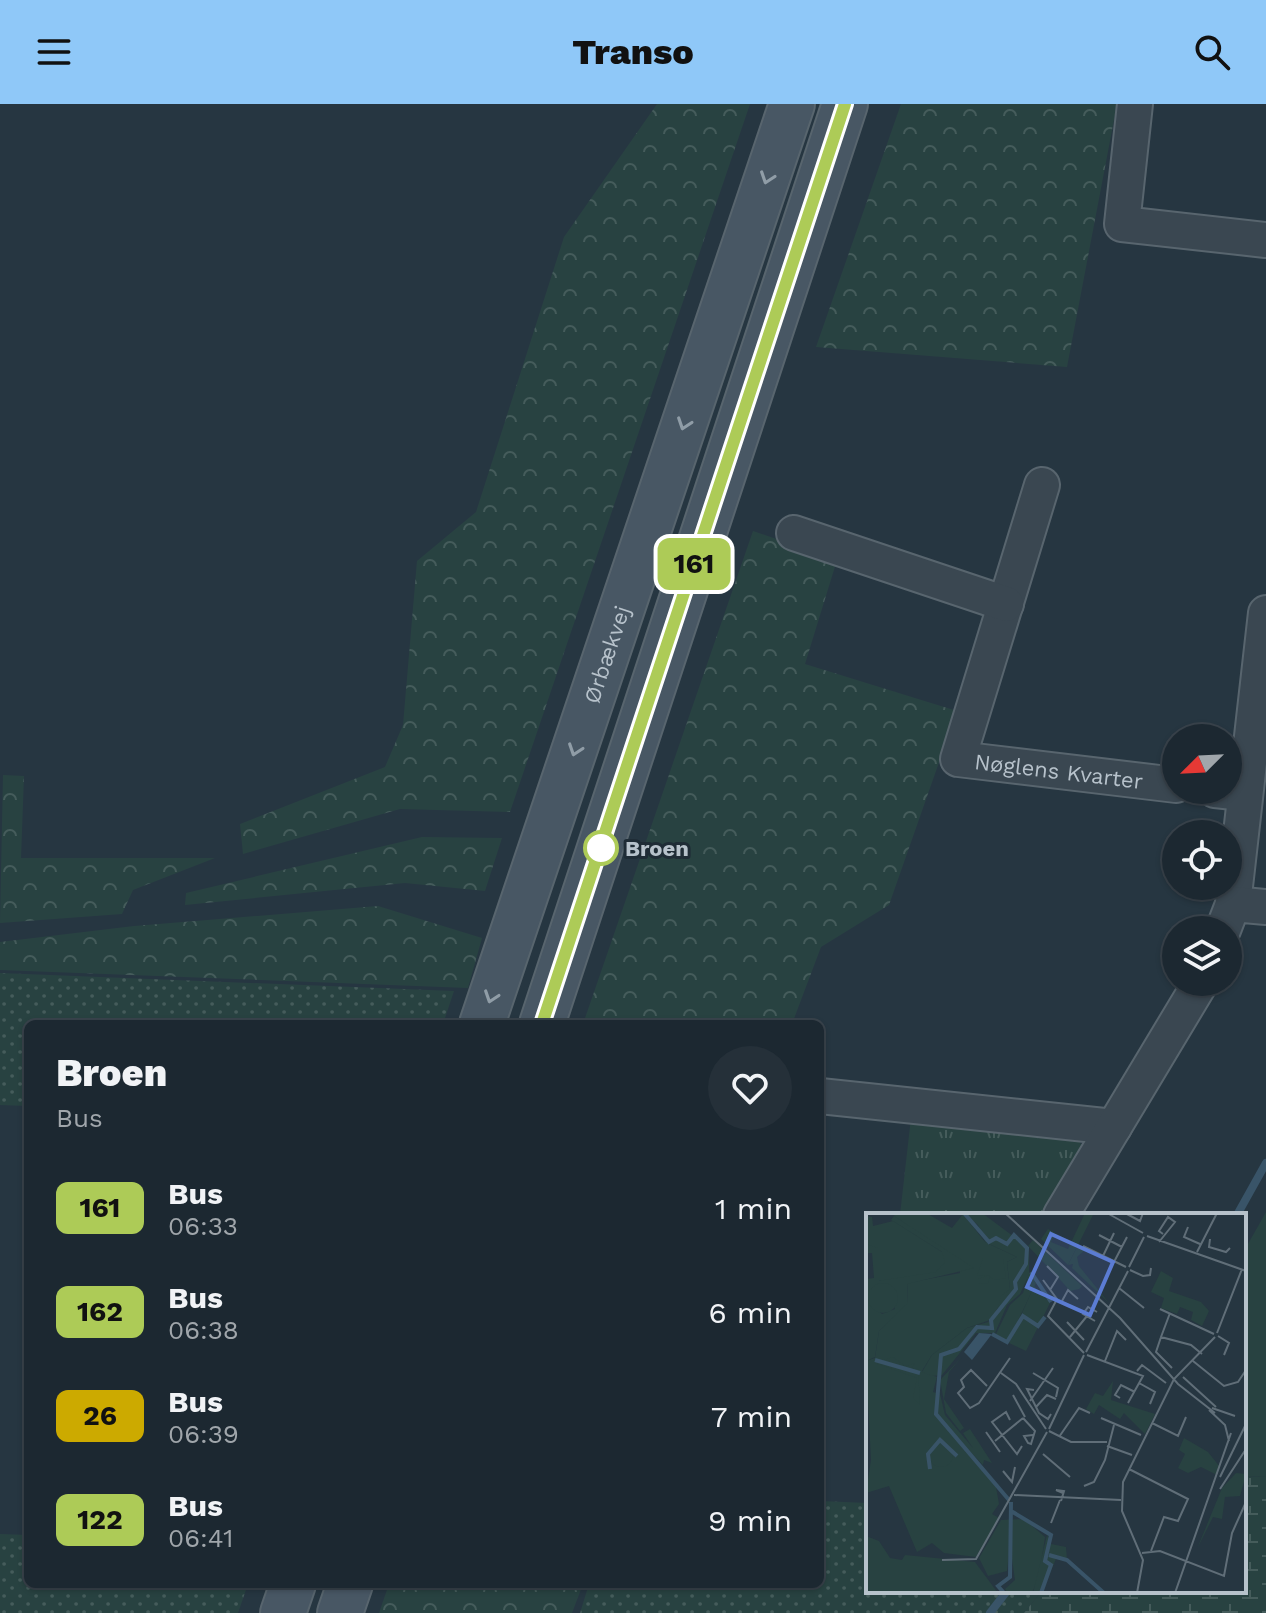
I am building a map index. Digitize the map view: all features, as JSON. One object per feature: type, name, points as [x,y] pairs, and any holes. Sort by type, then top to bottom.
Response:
[{"type":"main road","name":"Ørbækvej","points":[[483,1020],[792,104]]},
{"type":"main road","points":[[543,1020],[845,104]]},
{"type":"main road","points":[[283,1613],[292,1588]]},
{"type":"main road","points":[[340,1613],[349,1588]]},
{"type":"street","points":[[1135,104],[1122,224],[1266,240]]},
{"type":"street","name":"Nøglens Kvarter","points":[[1042,485],[958,759],[1162,783]]},
{"type":"street","points":[[794,533],[1006,604]]},
{"type":"street","points":[[1242,729],[1266,613]]},
{"type":"street","points":[[1230,804],[1241,914]]},
{"type":"street","points":[[1062,1213],[1193,996]]},
{"type":"street","points":[[824,1096],[1114,1127]]},
{"type":"green space","points":[[657,104],[750,104],[510,812],[400,809],[243,854],[240,824],[385,767],[403,725],[417,561],[476,512],[564,237]]},
{"type":"green space","points":[[901,104],[1117,104],[1067,367],[816,347]]},
{"type":"green space","points":[[753,531],[837,560],[805,664],[957,711],[889,905],[821,947],[794,1020],[584,1020]]},
{"type":"green space","points":[[3,775],[24,776],[21,858],[215,858],[133,890],[122,914],[0,923]]},
{"type":"green space","points":[[422,837],[502,838],[485,891],[405,883],[185,905],[186,893]]},
{"type":"green space","points":[[378,906],[482,938],[468,988],[0,970],[0,942],[134,926]]},
{"type":"green space","points":[[0,973],[454,991],[444,1020],[24,1020],[24,1106],[0,1105]]},
{"type":"green space","points":[[911,1118],[1076,1134],[1084,1151],[1043,1213],[900,1213]]},
{"type":"green space","points":[[1266,1212],[1266,1476],[1246,1477],[1246,1247]]},
{"type":"green space","points":[[1266,1476],[1266,1613],[1024,1613],[1040,1593],[1246,1593],[1246,1477]]},
{"type":"green space","points":[[824,1501],[866,1503],[866,1593],[1040,1593],[1024,1613],[580,1613],[588,1588],[824,1588]]},
{"type":"green space","points":[[0,1534],[24,1535],[24,1588],[247,1588],[238,1613],[0,1613]]},
{"type":"green space","points":[[388,1588],[581,1588],[572,1613],[379,1613]]},
{"type":"waterway","points":[[1238,1213],[1266,1163]]},
{"type":"waterway","points":[[990,1613],[1005,1593]]},
{"type":"bus line","name":"161","points":[[543,1020],[845,104]]},
{"type":"place","name":"Broen","points":[[601,848]]}]
